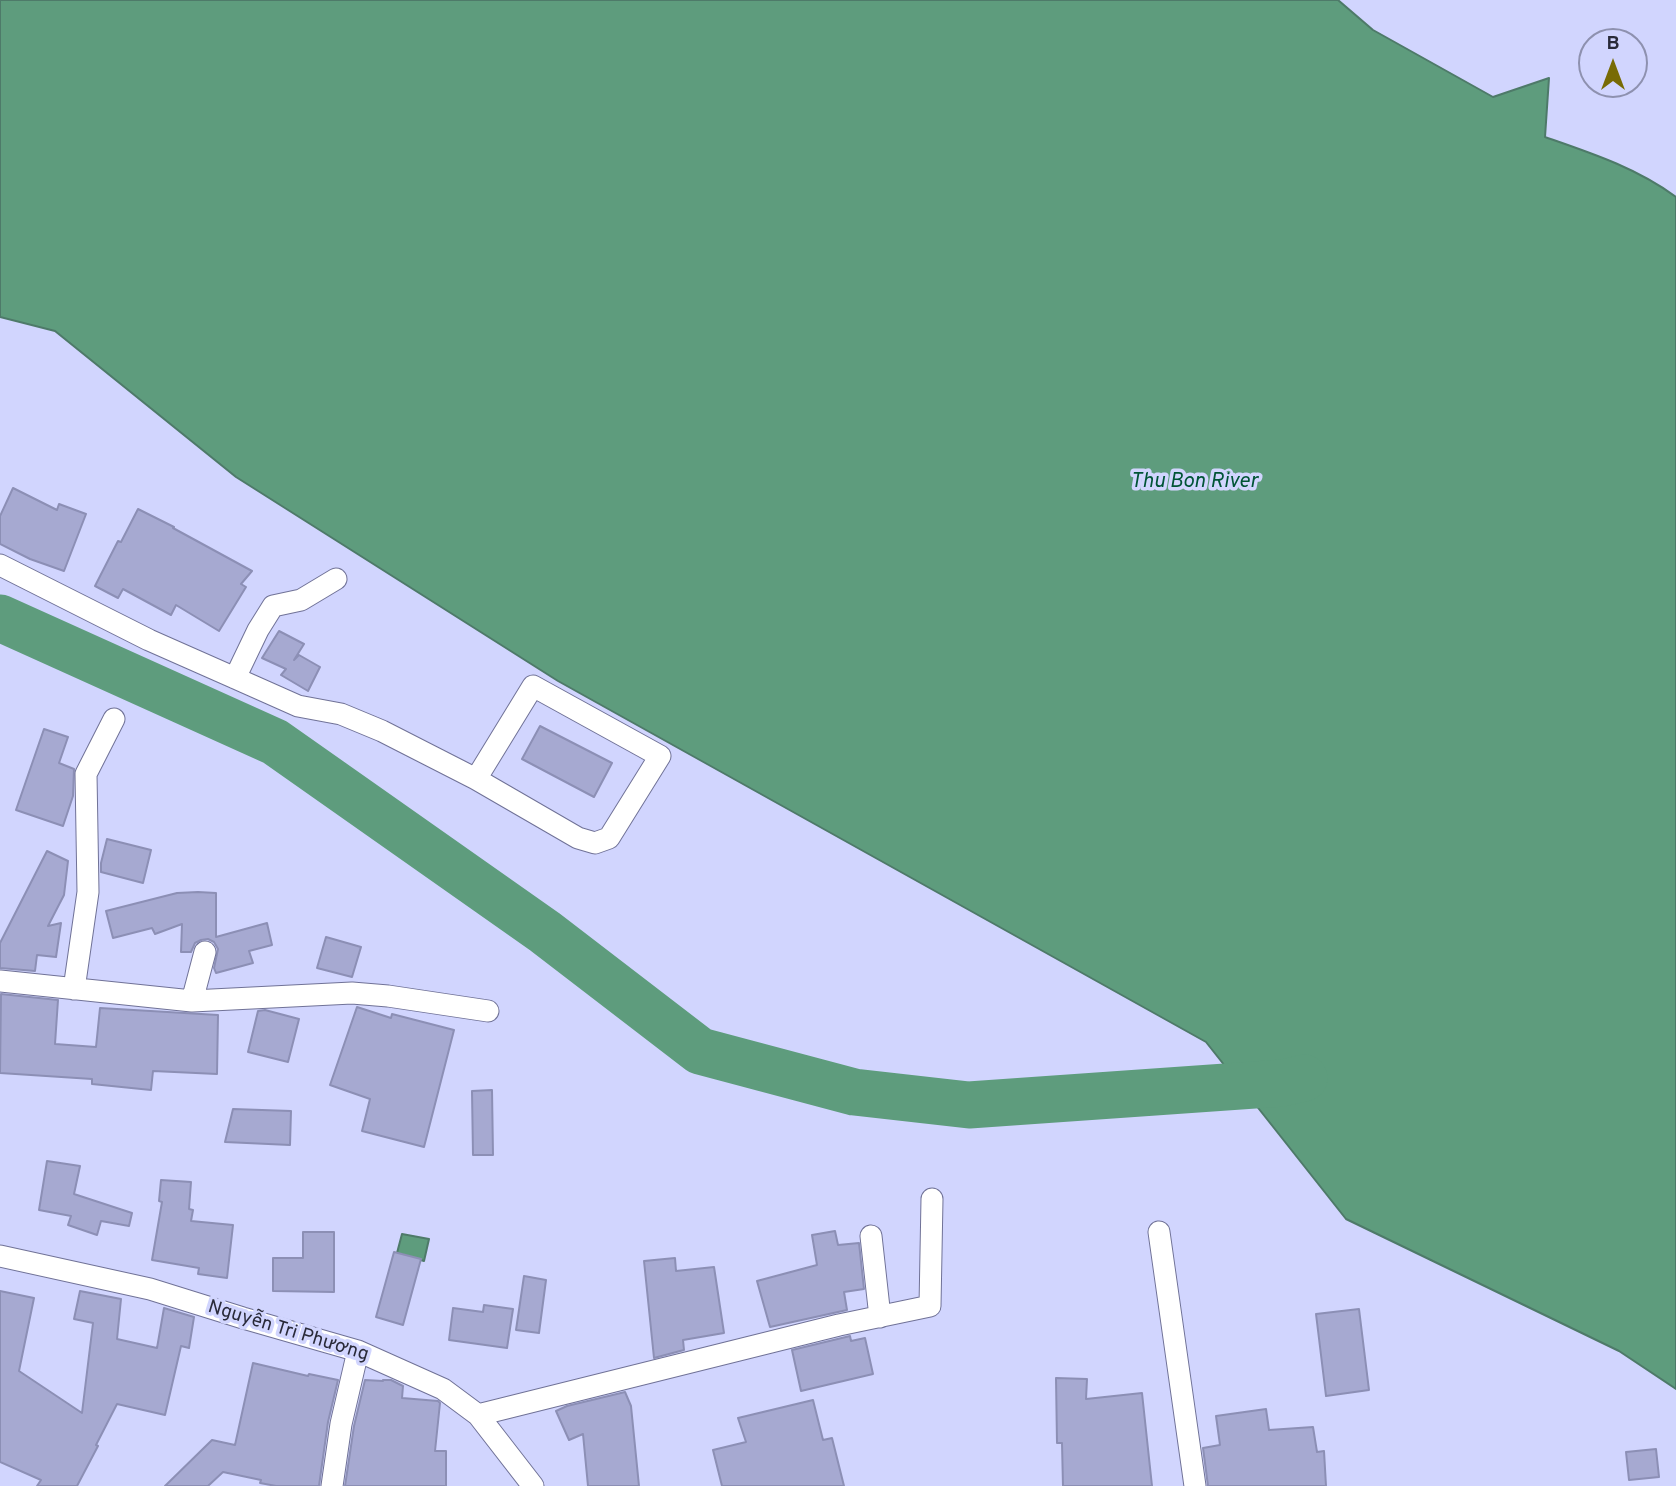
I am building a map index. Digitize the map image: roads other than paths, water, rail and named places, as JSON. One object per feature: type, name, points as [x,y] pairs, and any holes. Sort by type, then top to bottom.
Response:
[{"type":"street","points":[[0,565],[149,640],[298,706],[341,714],[382,731],[477,779],[578,838],[595,843],[610,838],[660,756],[533,686],[477,779]]},
{"type":"street","points":[[235,678],[273,606],[300,600],[336,579]]},
{"type":"street","points":[[74,989],[88,892],[86,774],[114,719]]},
{"type":"street","points":[[192,1001],[205,952]]},
{"type":"street","points":[[0,981],[192,1001],[352,993],[488,1011]]},
{"type":"street","points":[[478,1415],[839,1325],[930,1306],[932,1199]]},
{"type":"street","points":[[1159,1232],[1195,1486]]},
{"type":"street","points":[[871,1236],[880,1317]]},
{"type":"street","name":"Nguyễn Tri Phương","points":[[0,1256],[150,1289],[358,1351],[443,1389],[478,1415],[533,1486]]},
{"type":"street","points":[[332,1486],[341,1424],[358,1351]]},
{"type":"water","name":"Thu Bon River","points":[[0,0],[1338,0],[1373,30],[1493,97],[1549,78],[1545,137],[1630,169],[1676,197],[1676,1389],[1619,1351],[1346,1219],[1206,1042],[558,681],[236,477],[55,331],[0,317]]},
{"type":"water","points":[[402,1234],[429,1239],[424,1261],[397,1253]]},
{"type":"waterway","points":[[0,618],[275,742],[545,932],[700,1051],[854,1092],[969,1105],[1283,1083],[1304,1078]]}]
